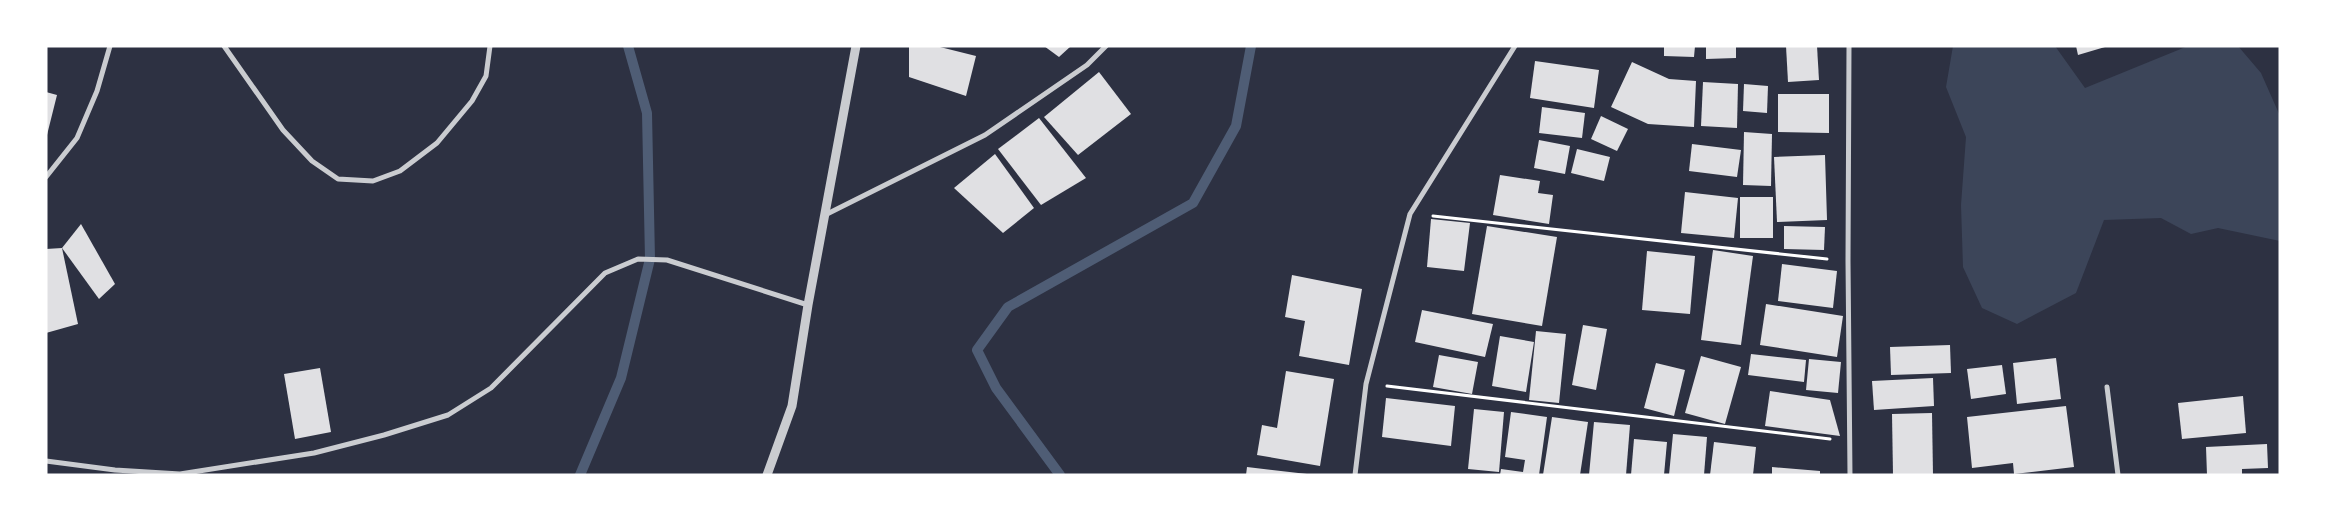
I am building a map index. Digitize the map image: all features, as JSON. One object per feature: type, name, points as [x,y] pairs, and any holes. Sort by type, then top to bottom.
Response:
[{"type":"street","points":[[46,177],[77,138],[97,91],[110,46]]},
{"type":"street","points":[[224,46],[283,130],[312,161],[338,179],[373,181],[400,171],[437,143],[472,101],[486,76],[490,46]]},
{"type":"street","points":[[767,475],[792,406],[824,215],[856,46]]},
{"type":"street","points":[[824,215],[985,135],[1087,65],[1106,46]]},
{"type":"street","points":[[1355,475],[1366,384],[1410,214],[1515,46]]},
{"type":"street","points":[[1849,46],[1848,261],[1850,475]]},
{"type":"street","points":[[46,461],[115,470],[180,474],[314,454],[448,415],[491,388],[521,360],[604,273],[638,259],[667,260],[808,305]]},
{"type":"street","points":[[2107,386],[2118,475]]},
{"type":"path","points":[[1410,214],[1848,261]]},
{"type":"path","points":[[1366,384],[1850,442]]},
{"type":"shaded area","points":[[1953,46],[2055,46],[2085,88],[2188,46],[2238,46],[2261,73],[2280,116],[2280,241],[2218,228],[2191,234],[2161,218],[2104,220],[2076,293],[2017,324],[1982,308],[1963,267],[1961,205],[1966,137],[1946,87]]},
{"type":"building","points":[[909,46],[936,46],[976,56],[966,96],[909,77]]},
{"type":"building","points":[[1044,46],[1071,46],[1059,57]]},
{"type":"building","points":[[1664,46],[1695,46],[1694,57],[1664,56]]},
{"type":"building","points":[[1706,46],[1736,46],[1736,58],[1706,59]]},
{"type":"building","points":[[1786,46],[1817,46],[1819,80],[1788,82]]},
{"type":"building","points":[[2076,46],[2105,46],[2105,47],[2078,55]]},
{"type":"building","points":[[1535,61],[1599,70],[1594,108],[1530,98]]},
{"type":"building","points":[[1632,62],[1669,79],[1696,81],[1694,127],[1648,124],[1611,107]]},
{"type":"building","points":[[1099,72],[1131,114],[1078,155],[1044,117]]},
{"type":"building","points":[[1703,82],[1738,84],[1737,128],[1701,126]]},
{"type":"building","points":[[1744,84],[1768,86],[1767,113],[1743,111]]},
{"type":"building","points":[[46,92],[57,95],[47,135],[46,135]]},
{"type":"building","points":[[1778,94],[1829,94],[1829,133],[1778,132]]},
{"type":"building","points":[[1542,107],[1585,113],[1582,138],[1539,133]]},
{"type":"building","points":[[1601,116],[1628,129],[1617,151],[1591,139]]},
{"type":"building","points":[[1039,118],[1086,178],[1041,205],[998,149]]},
{"type":"building","points":[[1744,132],[1772,134],[1771,186],[1743,185]]},
{"type":"building","points":[[1539,140],[1570,146],[1565,174],[1534,168]]},
{"type":"building","points":[[1692,144],[1741,150],[1737,177],[1689,171]]},
{"type":"building","points":[[1577,149],[1610,157],[1604,181],[1571,173]]},
{"type":"building","points":[[995,154],[1034,208],[1003,233],[954,188]]},
{"type":"building","points":[[1825,155],[1827,220],[1777,222],[1774,157]]},
{"type":"building","points":[[1500,175],[1540,181],[1538,193],[1553,195],[1549,224],[1493,215]]},
{"type":"building","points":[[1685,192],[1738,198],[1734,238],[1681,233]]},
{"type":"building","points":[[1740,197],[1773,197],[1773,238],[1740,238]]},
{"type":"building","points":[[1431,219],[1470,223],[1464,271],[1427,267]]},
{"type":"building","points":[[81,224],[115,284],[99,299],[62,248]]},
{"type":"building","points":[[1487,226],[1557,237],[1542,326],[1472,314]]},
{"type":"building","points":[[1784,226],[1825,227],[1824,250],[1784,249]]},
{"type":"building","points":[[62,248],[78,324],[46,333],[46,249]]},
{"type":"building","points":[[1713,250],[1753,256],[1741,345],[1701,340]]},
{"type":"building","points":[[1647,251],[1695,256],[1690,314],[1642,310]]},
{"type":"building","points":[[1782,264],[1837,271],[1833,308],[1778,301]]},
{"type":"building","points":[[1292,275],[1362,289],[1349,365],[1299,356],[1305,321],[1285,317]]},
{"type":"building","points":[[1766,304],[1843,316],[1837,357],[1760,345]]},
{"type":"building","points":[[1422,310],[1493,324],[1485,357],[1415,342]]},
{"type":"building","points":[[1583,325],[1607,329],[1596,390],[1572,385]]},
{"type":"building","points":[[1536,331],[1566,334],[1559,403],[1529,400]]},
{"type":"building","points":[[1500,336],[1534,342],[1526,392],[1492,386]]},
{"type":"building","points":[[1950,345],[1951,373],[1891,375],[1890,347]]},
{"type":"building","points":[[1751,354],[1806,360],[1804,382],[1748,375]]},
{"type":"building","points":[[1439,355],[1478,362],[1472,394],[1433,387]]},
{"type":"building","points":[[1701,356],[1741,367],[1725,424],[1685,413]]},
{"type":"building","points":[[2056,358],[2061,399],[2017,404],[2013,363]]},
{"type":"building","points":[[1809,359],[1841,362],[1838,393],[1806,390]]},
{"type":"building","points":[[1656,363],[1685,370],[1674,416],[1644,408]]},
{"type":"building","points":[[2002,365],[2006,394],[1971,399],[1967,369]]},
{"type":"building","points":[[320,368],[331,432],[295,439],[284,374]]},
{"type":"building","points":[[1286,371],[1334,379],[1320,466],[1257,455],[1262,425],[1277,428]]},
{"type":"building","points":[[1933,378],[1934,406],[1874,410],[1872,381]]},
{"type":"building","points":[[1770,391],[1830,400],[1840,436],[1765,426]]},
{"type":"building","points":[[2243,396],[2246,433],[2182,439],[2178,403]]},
{"type":"building","points":[[1386,398],[1455,406],[1451,446],[1382,437]]},
{"type":"building","points":[[2066,406],[2074,467],[2014,474],[2013,463],[1972,468],[1967,417]]},
{"type":"building","points":[[1474,409],[1504,412],[1499,472],[1468,469]]},
{"type":"building","points":[[1511,412],[1547,417],[1539,475],[1500,475],[1501,469],[1523,472],[1525,460],[1505,457]]},
{"type":"building","points":[[1932,413],[1933,475],[1893,475],[1892,414]]},
{"type":"building","points":[[1552,417],[1588,422],[1580,475],[1543,475]]},
{"type":"building","points":[[1594,422],[1630,425],[1626,475],[1589,475]]},
{"type":"building","points":[[1673,434],[1707,437],[1704,475],[1669,475]]},
{"type":"building","points":[[1634,439],[1667,442],[1664,475],[1631,475]]},
{"type":"building","points":[[1714,442],[1756,447],[1753,475],[1710,475]]},
{"type":"building","points":[[2267,444],[2268,468],[2242,469],[2242,475],[2207,475],[2206,447]]},
{"type":"building","points":[[1247,467],[1307,474],[1307,475],[1246,475]]},
{"type":"building","points":[[1772,467],[1820,471],[1820,475],[1772,475]]},
{"type":"waterway","points":[[580,475],[621,378],[650,259],[647,113],[628,46]]},
{"type":"waterway","points":[[1060,475],[996,388],[977,350],[1008,307],[1193,203],[1236,126],[1251,46]]}]
